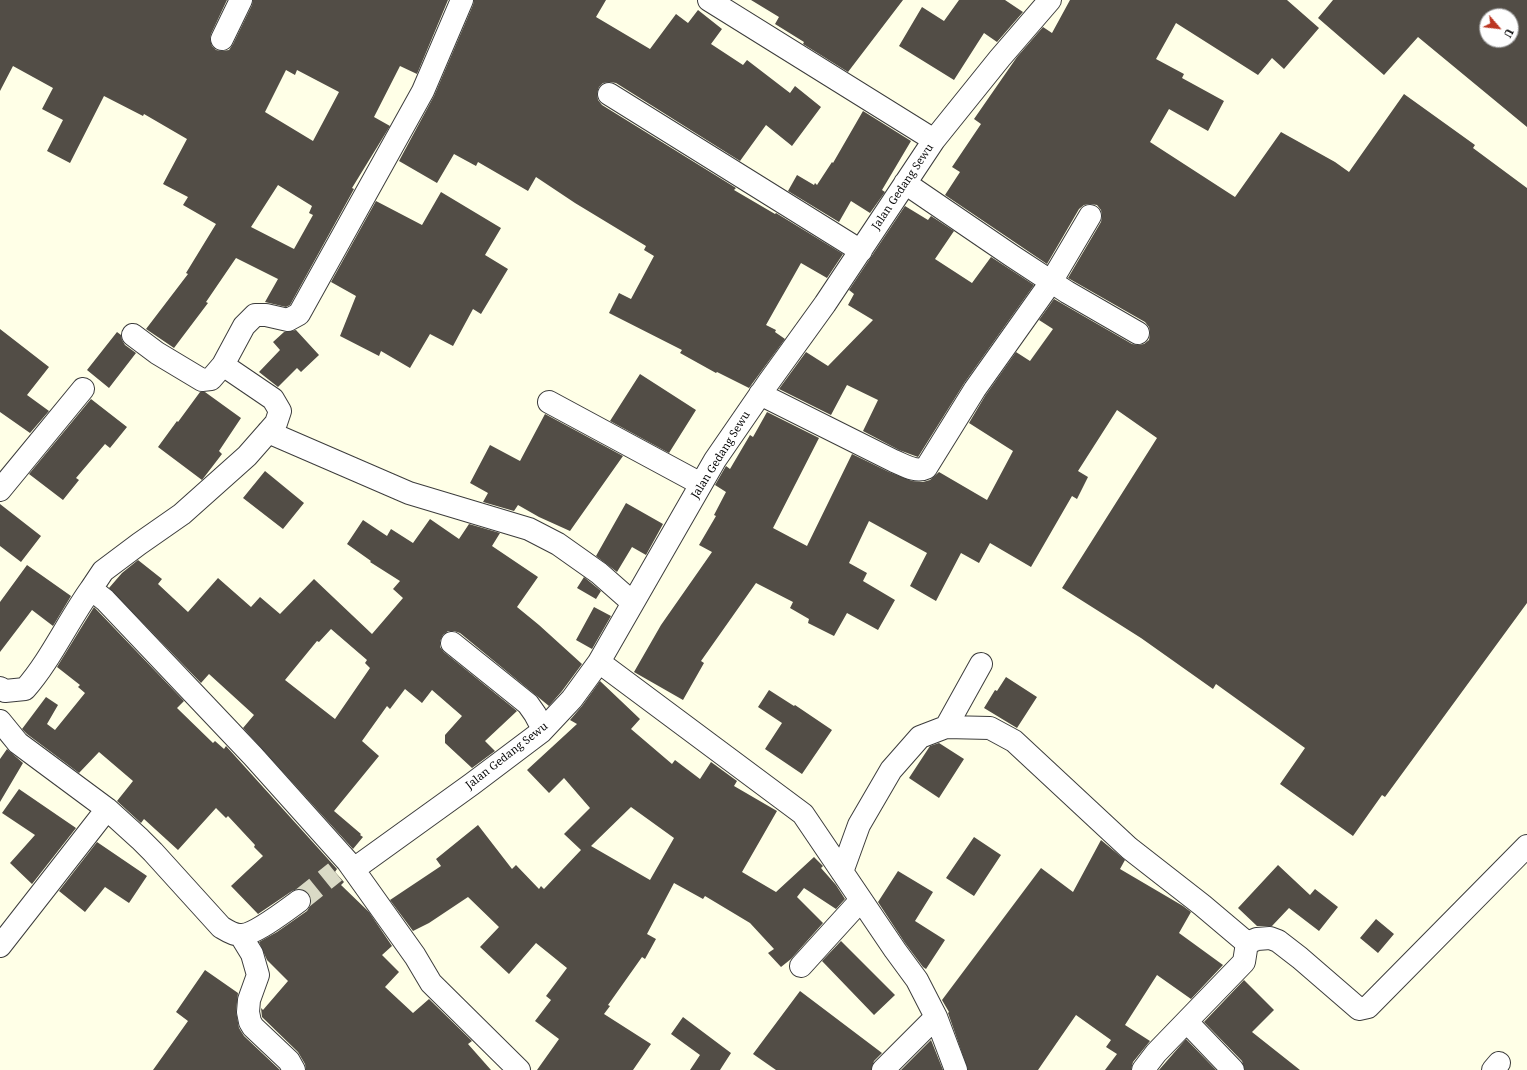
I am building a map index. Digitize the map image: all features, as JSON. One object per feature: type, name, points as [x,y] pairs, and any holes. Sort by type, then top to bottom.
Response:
[{"type":"street","points":[[222,39],[241,0]]},
{"type":"street","points":[[133,335],[157,354],[202,380],[211,379],[223,365],[244,326],[255,315],[266,315],[288,320],[299,314],[423,91],[462,0]]},
{"type":"street","points":[[709,0],[934,140]]},
{"type":"street","name":"Jalan Gedang Sewu","points":[[346,868],[472,784],[543,729],[572,698],[599,662],[715,460],[760,394],[825,304],[934,140],[1000,58],[1050,0]]},
{"type":"street","points":[[609,94],[861,251]]},
{"type":"street","points":[[905,183],[1051,282],[1138,333]]},
{"type":"street","points":[[760,394],[894,461],[917,470],[922,470],[930,464],[975,389],[1051,282],[1090,216]]},
{"type":"street","points":[[2,693],[25,689],[36,678],[76,610],[104,571],[182,514],[247,456],[276,423],[280,411],[273,400],[223,365]]},
{"type":"street","points":[[0,490],[83,389]]},
{"type":"street","points":[[550,402],[701,484]]},
{"type":"street","points":[[268,432],[409,492],[529,529],[558,544],[587,564],[633,603]]},
{"type":"street","points":[[91,590],[105,600],[242,745],[346,868],[415,956],[431,982],[519,1070]]},
{"type":"street","points":[[452,643],[528,704],[543,729]]},
{"type":"street","points":[[599,662],[803,814],[917,980],[936,1017],[956,1070]]},
{"type":"street","points":[[946,727],[981,664]]},
{"type":"street","points":[[0,721],[18,743],[107,809],[153,852],[221,927],[241,936],[252,954],[258,975],[249,1000],[250,1022],[252,1027],[289,1061],[294,1070]]},
{"type":"street","points":[[842,872],[859,825],[891,770],[920,737],[946,727],[990,728],[1014,741],[1129,848],[1202,905],[1247,943]]},
{"type":"street","points":[[0,946],[107,809]]},
{"type":"street","points":[[1247,943],[1257,939],[1270,938],[1278,941],[1300,958],[1354,1006],[1359,1009],[1368,1007],[1527,846]]},
{"type":"street","points":[[801,966],[861,900]]},
{"type":"street","points":[[241,936],[278,917],[299,901]]},
{"type":"street","points":[[1142,1070],[1156,1053],[1244,962],[1247,943]]},
{"type":"street","points":[[883,1070],[936,1017]]},
{"type":"street","points":[[1187,1022],[1233,1070]]},
{"type":"building","points":[[0,0],[227,0],[210,39],[212,46],[216,50],[222,51],[229,50],[233,44],[253,0],[448,0],[417,74],[400,66],[374,117],[390,126],[352,188],[354,189],[290,305],[286,307],[265,302],[278,279],[236,258],[206,302],[208,303],[174,348],[146,329],[188,274],[186,273],[216,224],[183,205],[188,197],[163,184],[187,139],[144,114],[143,116],[104,96],[70,163],[47,151],[63,120],[42,109],[53,88],[13,66],[0,91]],"holes":[[[286,70],[295,75],[297,70],[339,92],[313,141],[265,112]],[[278,185],[312,206],[309,213],[313,215],[294,249],[251,227]]]},
{"type":"building","points":[[474,0],[606,0],[596,17],[650,49],[676,14],[688,23],[698,10],[722,29],[711,44],[743,65],[747,60],[790,93],[795,86],[821,107],[792,146],[766,125],[740,161],[616,83],[603,83],[599,87],[597,93],[598,100],[602,105],[736,188],[734,190],[775,214],[776,213],[843,254],[827,278],[801,263],[766,325],[776,330],[775,332],[785,339],[749,388],[717,372],[716,373],[680,353],[682,350],[609,313],[619,293],[631,299],[654,256],[644,250],[646,246],[575,203],[536,177],[528,191],[478,162],[476,166],[454,154],[437,183],[399,161],[434,96]]},
{"type":"building","points":[[751,0],[903,0],[848,72],[803,44],[804,42],[775,24],[779,17]]},
{"type":"building","points":[[959,0],[1005,0],[1023,12],[997,42],[984,33],[954,80],[899,46],[922,7],[944,21]]},
{"type":"building","points":[[1070,0],[1287,0],[1319,28],[1284,69],[1272,58],[1258,75],[1176,23],[1156,59],[1184,74],[1182,78],[1224,101],[1208,131],[1169,109],[1150,142],[1235,197],[1281,132],[1335,162],[1349,172],[1404,94],[1475,145],[1473,148],[1527,188],[1527,603],[1385,797],[1382,795],[1353,836],[1280,784],[1305,748],[1216,684],[1213,689],[1141,638],[1062,588],[1157,438],[1117,410],[1078,471],[1088,477],[1077,499],[1072,496],[1031,567],[990,543],[979,563],[961,553],[936,601],[910,586],[927,553],[869,521],[849,563],[867,573],[863,581],[895,600],[878,630],[847,613],[834,636],[808,623],[809,619],[790,608],[793,602],[756,583],[701,661],[704,663],[683,700],[634,672],[661,625],[712,552],[699,545],[716,516],[714,515],[726,492],[715,485],[726,466],[730,469],[750,435],[753,437],[767,412],[819,438],[773,528],[807,546],[852,454],[889,472],[912,481],[923,482],[930,480],[939,472],[987,500],[1013,451],[969,423],[985,396],[1016,352],[1030,361],[1053,329],[1039,320],[1054,299],[1132,344],[1144,344],[1149,340],[1149,327],[1145,322],[1068,278],[1101,222],[1101,210],[1097,205],[1084,205],[1079,209],[1047,264],[945,195],[960,172],[952,167],[981,124],[974,119],[1017,57],[1043,27],[1052,33]]},
{"type":"building","points":[[1333,0],[1527,0],[1527,127],[1418,37],[1384,75],[1318,18]]},
{"type":"building","points":[[863,111],[911,141],[882,190],[885,192],[870,213],[851,201],[839,222],[788,191],[797,175],[814,185],[815,183],[817,185],[832,162],[833,163]]},
{"type":"building","points":[[441,192],[501,228],[485,255],[508,269],[481,314],[473,309],[453,346],[430,334],[410,368],[381,351],[379,356],[340,336],[356,296],[331,282],[376,201],[422,225]]},
{"type":"building","points":[[905,206],[928,220],[931,216],[954,231],[935,259],[972,283],[991,257],[1034,285],[965,382],[918,457],[899,450],[863,431],[878,400],[847,385],[831,415],[779,389],[806,352],[828,366],[873,320],[848,305],[854,294],[849,290]]},
{"type":"building","points":[[0,329],[49,367],[27,395],[49,411],[30,433],[0,412]]},
{"type":"building","points":[[296,330],[319,355],[301,372],[297,368],[278,387],[259,372],[280,350],[273,342],[284,332]]},
{"type":"building","points":[[117,332],[121,335],[125,345],[136,353],[109,388],[87,370]]},
{"type":"building","points":[[640,374],[696,410],[669,453],[610,421]]},
{"type":"building","points":[[200,392],[205,392],[241,418],[219,451],[222,454],[202,480],[158,447]]},
{"type":"building","points":[[91,399],[127,427],[110,448],[105,444],[76,478],[79,480],[63,500],[29,474]]},
{"type":"building","points":[[545,414],[623,456],[570,531],[539,517],[518,505],[514,511],[483,502],[488,493],[470,483],[490,445],[520,461]]},
{"type":"building","points":[[265,471],[304,503],[283,529],[243,498]]},
{"type":"building","points":[[626,503],[663,524],[646,555],[632,547],[617,572],[596,556]]},
{"type":"building","points":[[0,504],[41,536],[21,562],[0,546]]},
{"type":"building","points":[[430,519],[459,539],[469,524],[500,533],[492,546],[538,577],[517,607],[582,664],[549,706],[460,633],[448,631],[443,635],[440,641],[440,647],[444,652],[517,711],[485,741],[495,751],[472,768],[445,743],[445,735],[462,716],[432,690],[422,703],[405,689],[390,709],[387,706],[362,741],[379,756],[334,811],[363,837],[353,849],[243,728],[254,715],[209,674],[201,683],[109,588],[122,573],[138,560],[162,579],[158,584],[188,612],[218,578],[251,607],[260,597],[280,614],[314,579],[372,634],[403,598],[393,589],[400,581],[370,562],[371,561],[347,544],[363,520],[387,536],[391,529],[413,543]],"holes":[[[331,629],[367,660],[365,663],[370,668],[335,719],[285,680],[317,641],[319,642]]]},
{"type":"building","points":[[27,565],[71,596],[53,626],[32,610],[0,652],[0,602]]},
{"type":"building","points":[[584,577],[601,591],[596,599],[577,588]]},
{"type":"building","points":[[94,607],[184,701],[177,708],[213,743],[215,741],[224,749],[226,746],[337,869],[335,872],[344,882],[341,885],[369,912],[392,946],[382,955],[399,972],[385,987],[413,1013],[429,999],[472,1041],[468,1044],[491,1070],[306,1070],[305,1064],[298,1052],[262,1017],[261,1008],[263,1010],[288,981],[267,960],[259,942],[277,932],[307,911],[311,900],[309,893],[298,889],[292,891],[258,914],[231,886],[263,856],[254,847],[255,845],[228,816],[226,818],[216,808],[178,850],[144,819],[141,823],[117,801],[133,781],[99,752],[79,773],[22,729],[46,697],[58,705],[47,724],[55,730],[85,693],[78,687],[80,685],[57,667]]},
{"type":"building","points":[[594,607],[611,616],[592,649],[576,640]]},
{"type":"building","points":[[1006,677],[1037,697],[1017,728],[984,708],[995,690],[997,691]]},
{"type":"building","points":[[600,681],[640,719],[631,729],[672,764],[675,760],[700,779],[711,762],[737,781],[734,786],[777,811],[742,872],[776,892],[814,857],[823,866],[821,868],[836,885],[845,899],[836,909],[804,888],[797,897],[823,923],[791,959],[781,967],[768,953],[774,949],[750,923],[705,896],[703,899],[674,883],[647,934],[656,939],[645,959],[642,957],[608,1005],[610,1006],[604,1014],[651,1044],[633,1070],[537,1070],[559,1039],[535,1021],[551,1000],[546,996],[567,968],[536,943],[509,974],[480,947],[499,927],[468,897],[429,923],[413,931],[390,900],[441,866],[436,859],[478,825],[512,869],[516,865],[539,889],[541,886],[544,889],[581,850],[564,834],[590,808],[564,778],[549,793],[527,770],[577,724],[570,720]],"holes":[[[631,807],[674,838],[650,880],[591,846]]]},
{"type":"building","points":[[769,690],[794,706],[795,705],[832,730],[802,774],[765,749],[782,723],[758,707]]},
{"type":"building","points":[[939,743],[964,759],[939,798],[909,778],[930,746]]},
{"type":"building","points":[[7,749],[23,763],[0,802],[0,759]]},
{"type":"building","points":[[19,789],[76,828],[32,884],[10,863],[35,835],[2,813]]},
{"type":"building","points":[[974,837],[1001,855],[974,896],[946,878]]},
{"type":"building","points":[[1101,840],[1125,860],[1120,869],[1191,912],[1179,933],[1223,965],[1191,999],[1157,975],[1125,1025],[1150,1041],[1133,1062],[1131,1070],[1105,1070],[1117,1054],[1106,1047],[1111,1040],[1076,1015],[1038,1070],[968,1070],[948,1013],[949,1012],[942,1000],[1041,868],[1073,892]]},
{"type":"building","points":[[97,842],[147,876],[129,903],[105,887],[85,912],[59,891]]},
{"type":"building","points":[[1278,865],[1310,895],[1315,889],[1338,907],[1319,931],[1289,908],[1272,926],[1257,926],[1238,908]]},
{"type":"building","points":[[898,871],[933,892],[915,921],[945,940],[926,969],[905,943],[878,902]]},
{"type":"building","points":[[1376,919],[1394,934],[1378,953],[1360,938]]},
{"type":"building","points":[[841,941],[895,995],[874,1015],[822,961]]},
{"type":"building","points":[[205,970],[238,993],[236,1011],[239,1028],[244,1036],[280,1070],[153,1070],[188,1021],[176,1012]]},
{"type":"building","points":[[1244,980],[1274,1010],[1252,1032],[1300,1070],[1245,1070],[1242,1061],[1204,1022]]},
{"type":"building","points":[[800,991],[882,1053],[874,1061],[871,1070],[776,1070],[753,1054]]},
{"type":"building","points":[[683,1017],[731,1053],[720,1070],[690,1070],[700,1055],[671,1034]]},
{"type":"building","points":[[1186,1039],[1216,1070],[1159,1070]]},
{"type":"building","points":[[931,1040],[943,1070],[901,1070]]},
{"type":"tunnel","points":[[299,901],[335,872]]}]
